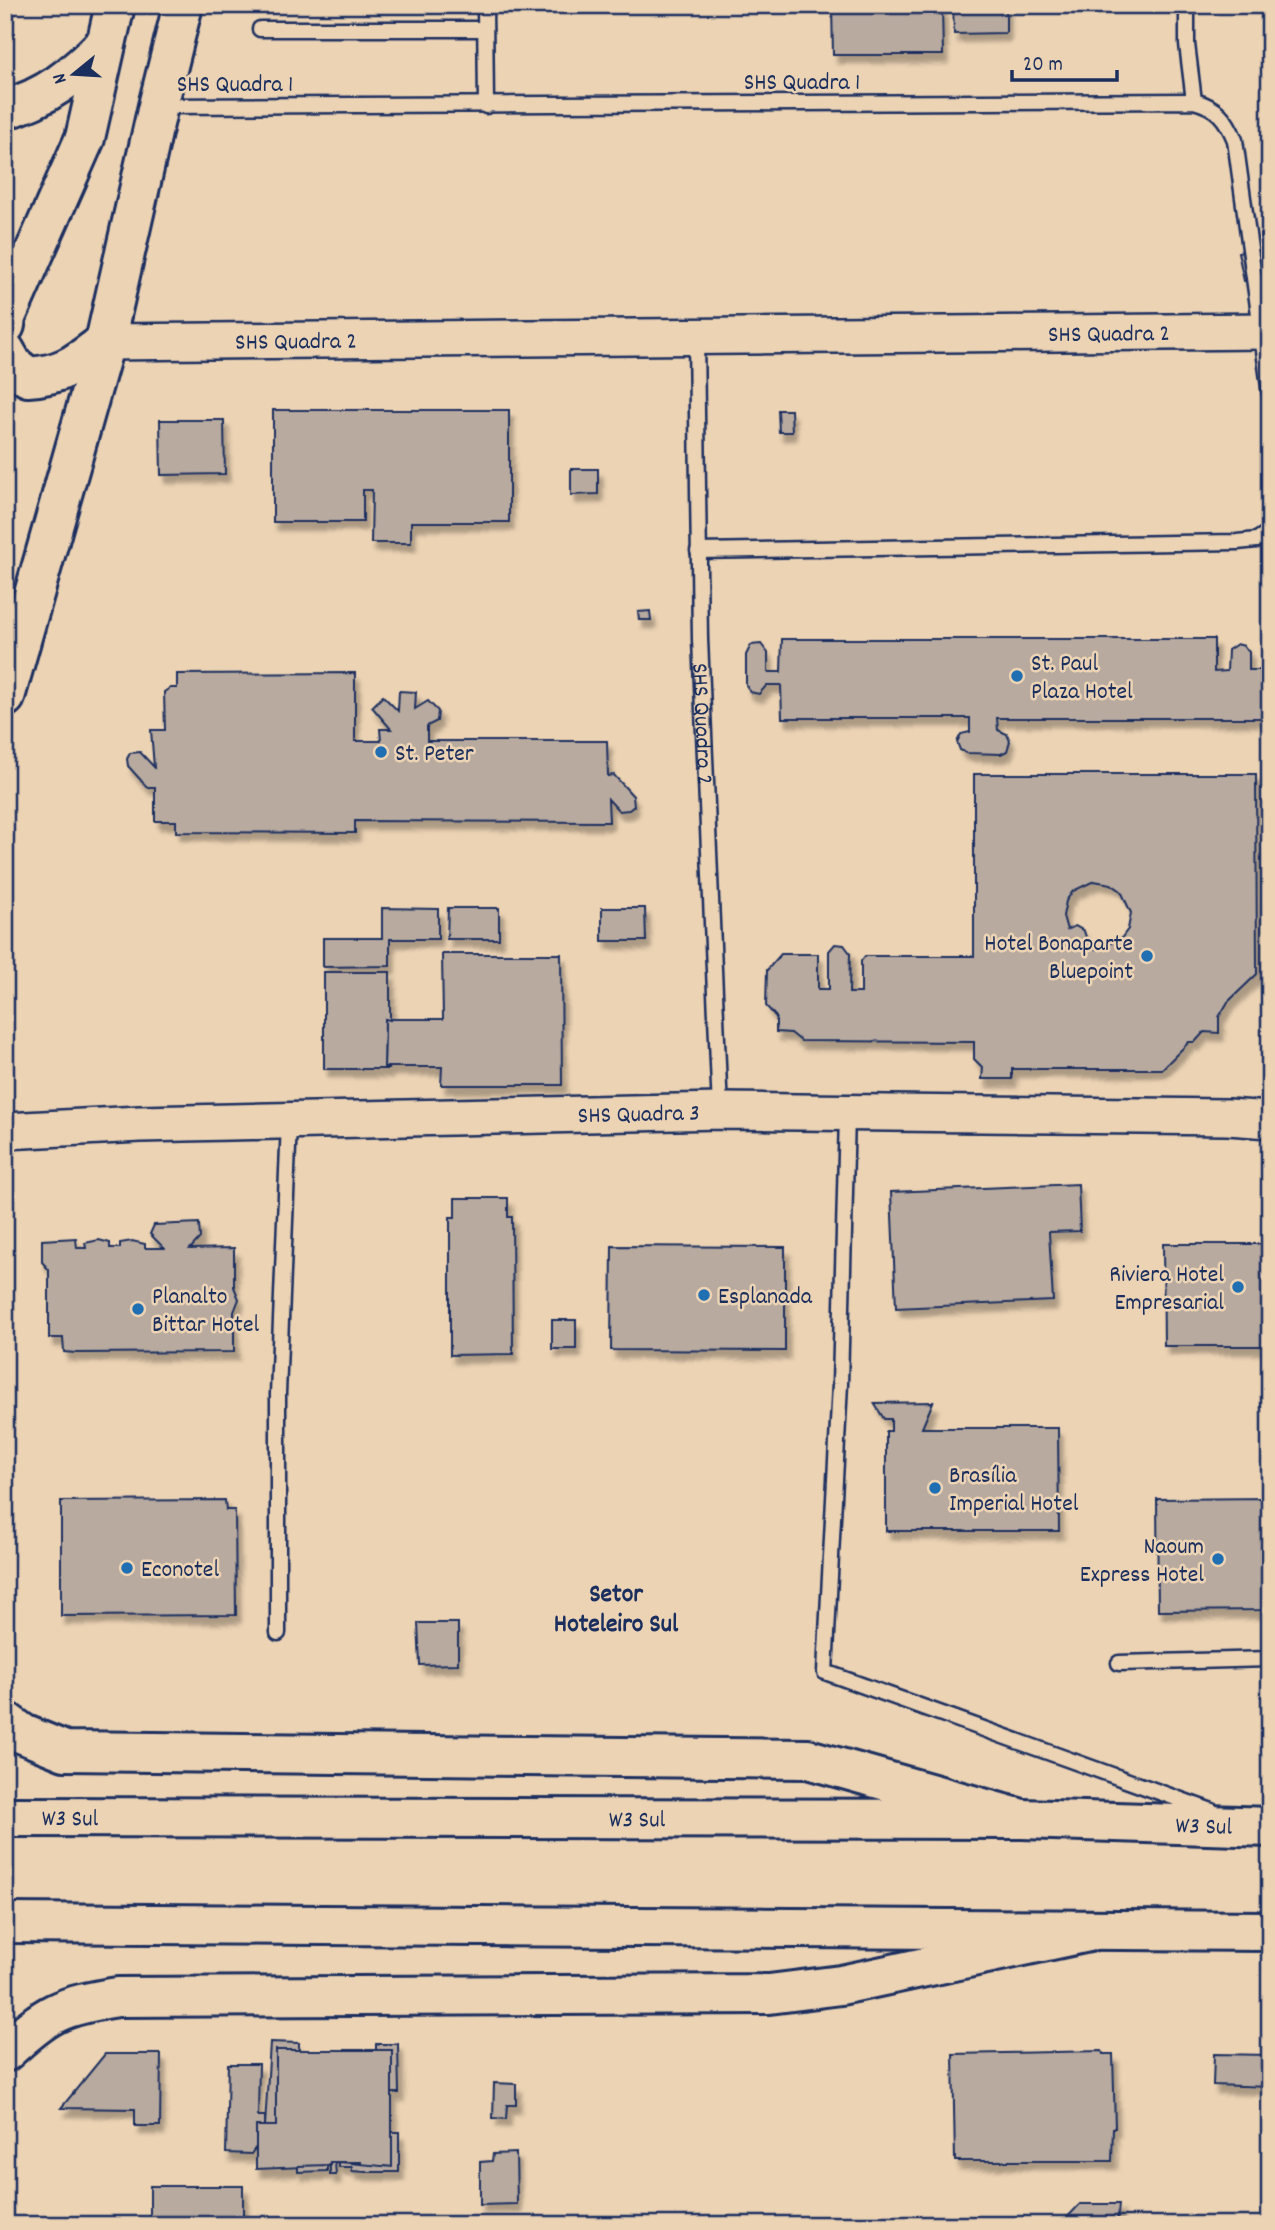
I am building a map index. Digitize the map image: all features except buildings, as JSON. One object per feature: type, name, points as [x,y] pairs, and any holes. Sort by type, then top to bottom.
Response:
[{"type":"main road","points":[[5,325],[6,317],[85,138],[114,5]]},
{"type":"main road","points":[[5,697],[105,342],[183,5]]},
{"type":"main road","points":[[5,109],[41,96],[76,74],[104,45]]},
{"type":"main road","points":[[5,351],[13,365],[28,377],[52,376],[69,369],[105,342]]},
{"type":"main road","points":[[5,1721],[23,1734],[65,1751],[808,1759],[1022,1819]]},
{"type":"main road","name":"W3 Sul","points":[[5,1817],[1022,1819],[1262,1827]]},
{"type":"main road","points":[[5,1923],[1089,1932],[1270,1931]]},
{"type":"main road","points":[[5,2052],[41,2019],[77,2003],[118,1997],[769,1994],[841,1985],[1089,1932]]},
{"type":"street","name":"SHS Quadra 2","points":[[105,342],[1266,331]]},
{"type":"street","name":"SHS Quadra 3","points":[[5,1131],[140,1124],[720,1111],[847,1115],[1104,1115],[1270,1120]]},
{"type":"lane","points":[[485,5],[486,106]]},
{"type":"lane","points":[[1187,5],[1187,44],[1194,101],[1212,106],[1227,122],[1235,141],[1266,331],[1270,394]]},
{"type":"lane","points":[[260,29],[485,29]]},
{"type":"lane","name":"SHS Quadra 1","points":[[158,106],[1194,101]]},
{"type":"lane","name":"SHS Quadra 2","points":[[696,336],[698,551],[720,1111]]},
{"type":"lane","points":[[698,551],[1237,542],[1257,540],[1270,531]]},
{"type":"lane","points":[[847,1115],[840,1384],[825,1672],[1262,1827]]},
{"type":"lane","points":[[278,1633],[278,1394],[289,1122]]},
{"type":"lane","points":[[1119,1663],[1270,1659]]},
{"type":"place","name":"St. Paul Plaza Hotel","points":[[1017,676]]},
{"type":"place","name":"St. Peter","points":[[381,752]]},
{"type":"place","name":"Hotel Bonaparte Bluepoint","points":[[1147,956]]},
{"type":"place","name":"Riviera Hotel Empresarial","points":[[1238,1287]]},
{"type":"place","name":"Esplanada","points":[[704,1295]]},
{"type":"place","name":"Planalto Bittar Hotel","points":[[138,1309]]},
{"type":"place","name":"Brasília Imperial Hotel","points":[[935,1488]]},
{"type":"place","name":"Naoum Express Hotel","points":[[1218,1559]]},
{"type":"place","name":"Econotel","points":[[127,1568]]},
{"type":"district","name":"Setor Hoteleiro Sul","points":[[616,1607]]}]
